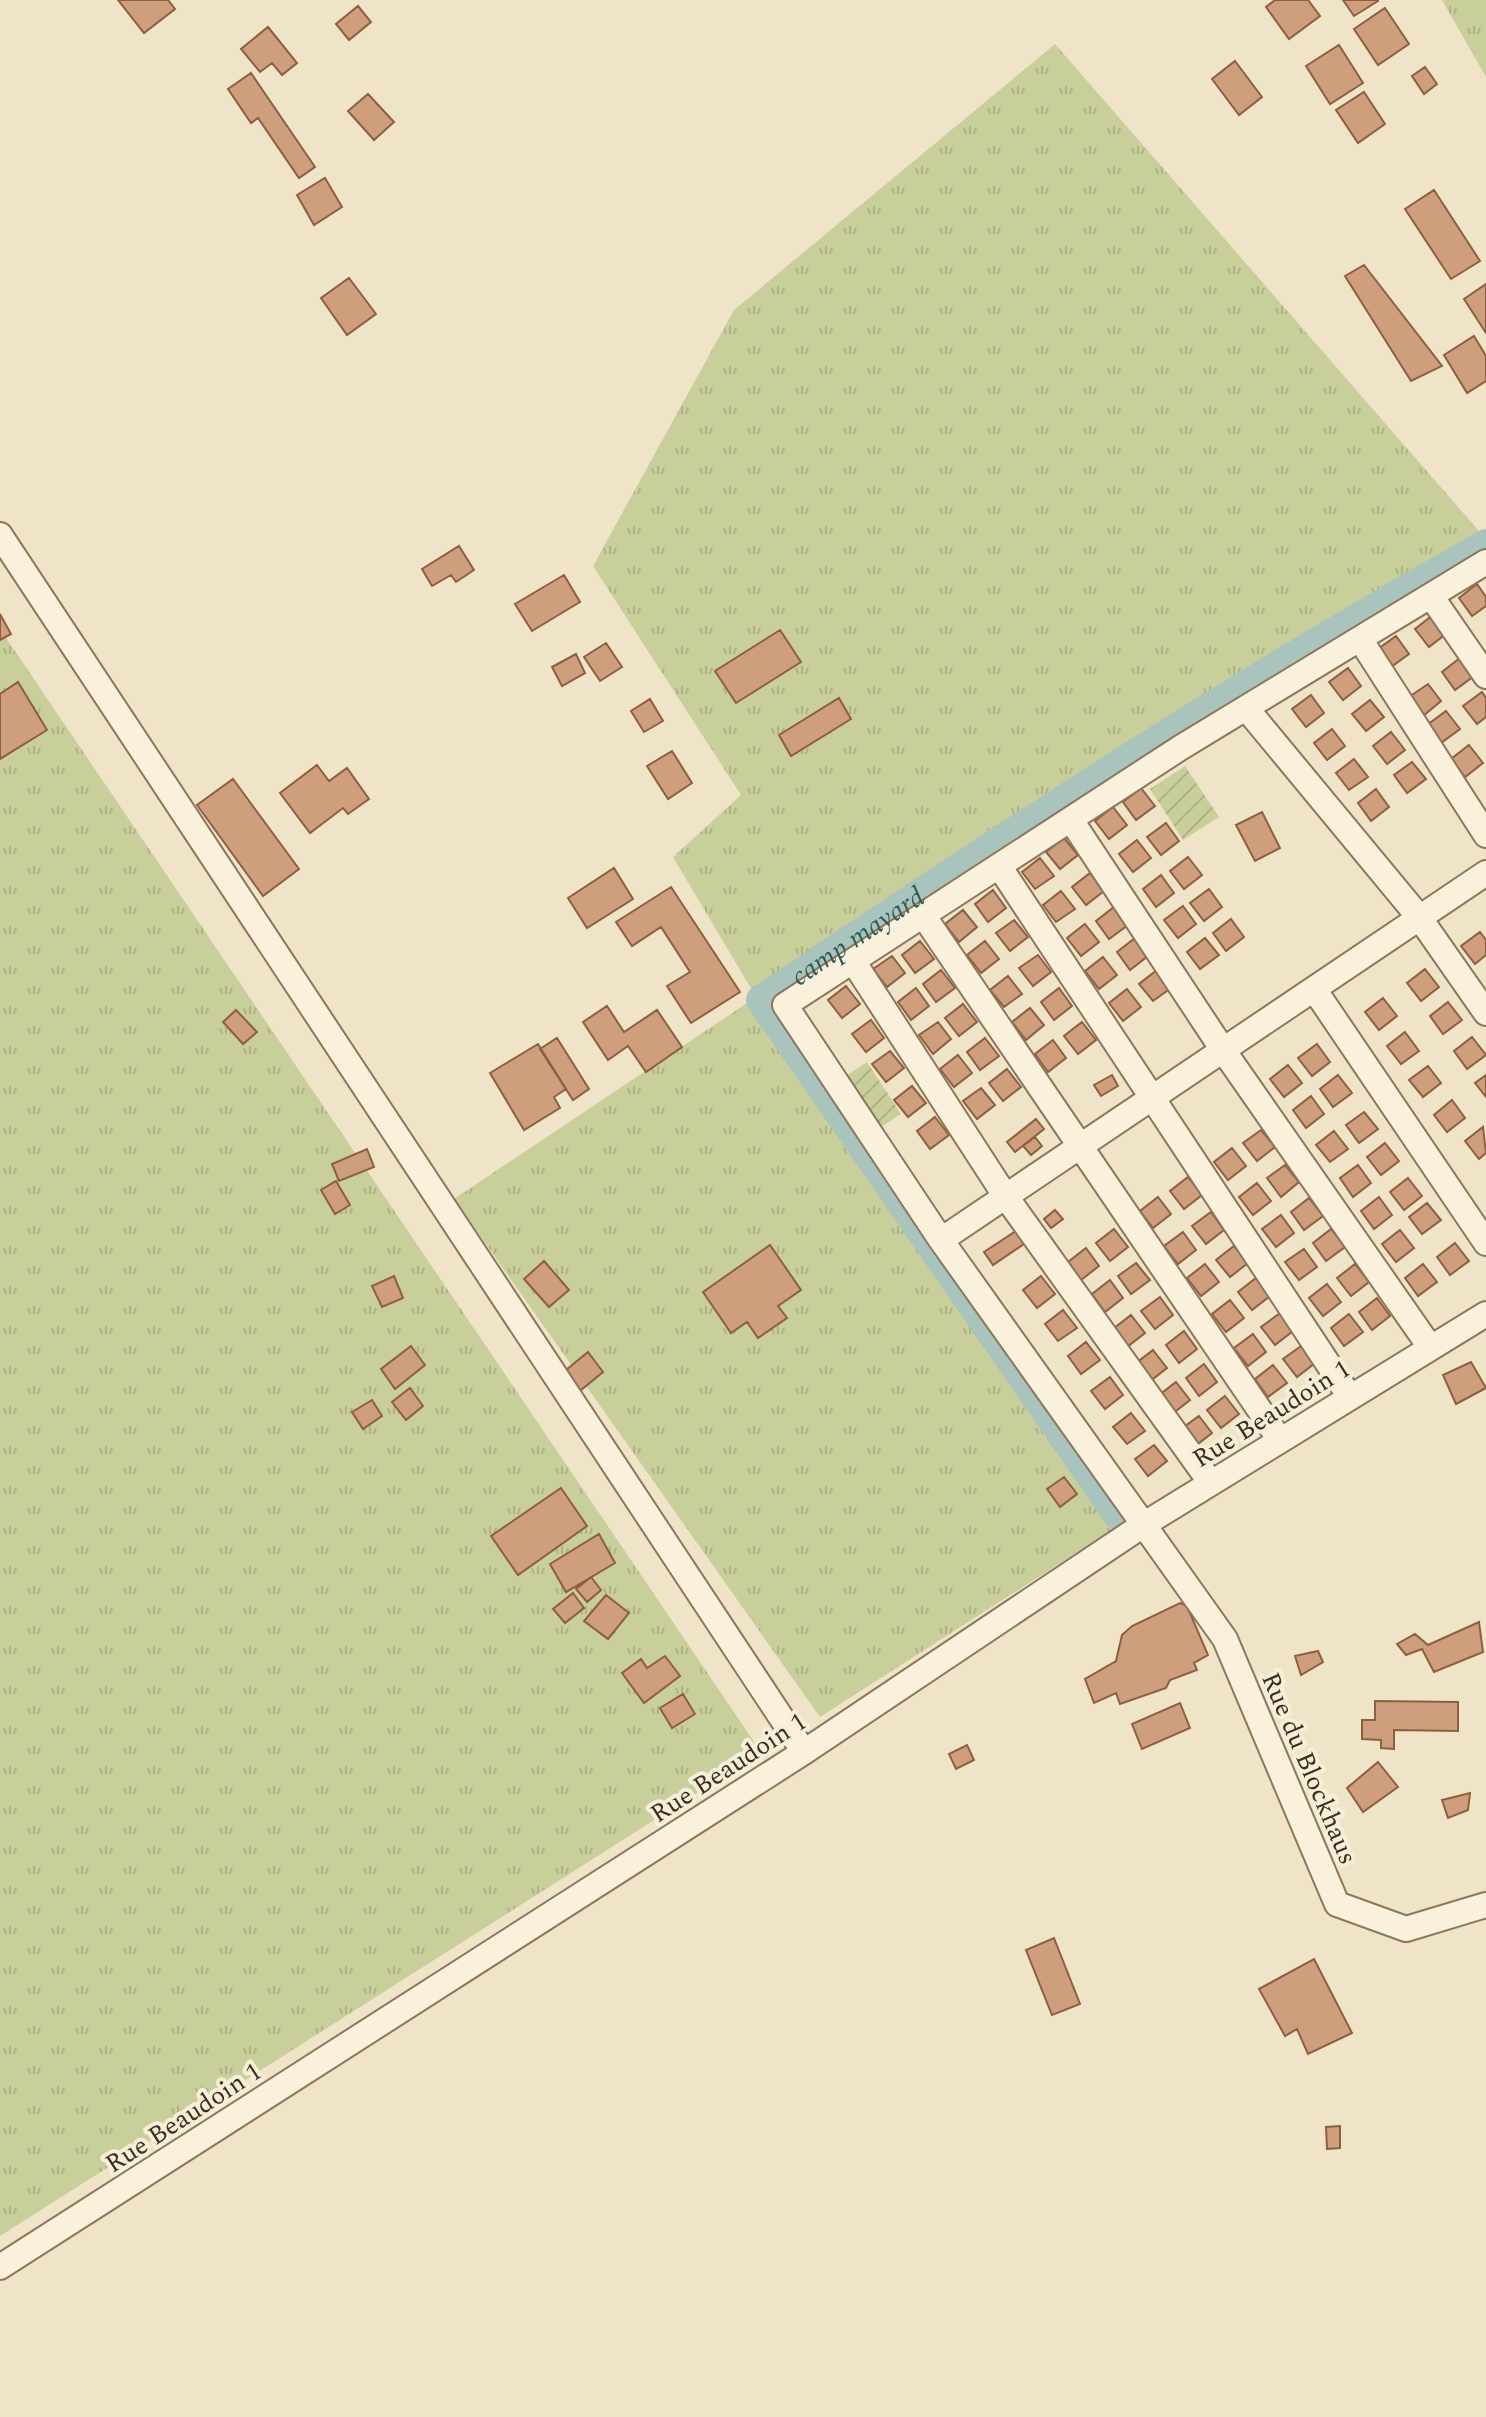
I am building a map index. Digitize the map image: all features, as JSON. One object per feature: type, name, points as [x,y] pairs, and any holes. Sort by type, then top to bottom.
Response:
[{"type":"street","points":[[0,535],[804,1752]]},
{"type":"street","points":[[1211,1483],[1006,1197],[853,961],[1246,708],[1486,562]]},
{"type":"street","points":[[1431,596],[1486,676]]},
{"type":"street","points":[[1360,639],[1486,835]]},
{"type":"street","points":[[1246,708],[1419,917],[1486,1013]]},
{"type":"street","points":[[1071,820],[1223,1050],[1430,1347]]},
{"type":"street","points":[[999,866],[1350,1397]]},
{"type":"street","points":[[941,1240],[1486,873]]},
{"type":"street","points":[[923,915],[1280,1440]]},
{"type":"street","name":"Rue du Blockhaus","points":[[853,961],[785,1005],[941,1240],[1225,1639],[1337,1904],[1406,1929],[1486,1905]]},
{"type":"street","points":[[1314,989],[1486,1243]]},
{"type":"street","name":"Rue Beaudoin 1","points":[[0,2267],[804,1752],[1143,1525],[1486,1314]]},
{"type":"green space","points":[[1442,0],[1486,0],[1486,77]]},
{"type":"green space","points":[[1055,44],[1486,539],[759,1002],[1118,1526],[820,1717],[454,1199],[756,997],[673,857],[741,795],[593,566],[734,310]]},
{"type":"green space","points":[[0,629],[761,1752],[0,2236]]},
{"type":"green space","points":[[1185,766],[1219,817],[1183,840],[1150,789]]},
{"type":"green space","points":[[867,1062],[901,1114],[878,1129],[843,1078]]},
{"type":"building","points":[[118,0],[168,0],[175,9],[144,33]]},
{"type":"building","points":[[1275,0],[1308,0],[1320,16],[1289,39],[1266,7]]},
{"type":"building","points":[[1343,0],[1378,0],[1378,1],[1354,16]]},
{"type":"building","points":[[358,6],[371,22],[349,40],[336,24]]},
{"type":"building","points":[[1385,8],[1409,44],[1378,65],[1354,29]]},
{"type":"building","points":[[268,27],[297,63],[282,75],[272,63],[260,72],[241,49]]},
{"type":"building","points":[[1339,45],[1363,83],[1330,104],[1306,66]]},
{"type":"building","points":[[1235,61],[1262,97],[1239,115],[1212,79]]},
{"type":"building","points":[[1425,67],[1437,84],[1424,94],[1412,76]]},
{"type":"building","points":[[251,73],[315,167],[299,178],[258,118],[251,123],[228,89]]},
{"type":"building","points":[[1364,92],[1385,124],[1358,143],[1336,110]]},
{"type":"building","points":[[368,94],[394,122],[374,140],[348,111]]},
{"type":"building","points":[[325,178],[342,207],[314,225],[297,195]]},
{"type":"building","points":[[1434,190],[1480,261],[1451,279],[1405,209]]},
{"type":"building","points":[[1364,265],[1442,366],[1411,381],[1345,276]]},
{"type":"building","points":[[349,278],[376,314],[347,335],[321,298]]},
{"type":"building","points":[[1486,284],[1486,333],[1464,299]]},
{"type":"building","points":[[1474,336],[1486,356],[1486,381],[1467,393],[1444,355]]},
{"type":"building","points":[[459,546],[474,570],[456,582],[451,575],[432,586],[422,569]]},
{"type":"building","points":[[564,575],[580,602],[532,631],[515,604]]},
{"type":"building","points":[[1477,584],[1486,597],[1486,606],[1472,616],[1459,598]]},
{"type":"building","points":[[0,614],[11,634],[0,640]]},
{"type":"building","points":[[1433,615],[1447,633],[1429,647],[1415,629]]},
{"type":"building","points":[[780,630],[801,662],[736,703],[715,671]]},
{"type":"building","points":[[1396,636],[1409,654],[1391,667],[1378,649]]},
{"type":"building","points":[[606,643],[622,667],[600,681],[584,657]]},
{"type":"building","points":[[576,654],[585,673],[562,686],[552,667]]},
{"type":"building","points":[[1460,658],[1474,676],[1455,690],[1442,672]]},
{"type":"building","points":[[1348,668],[1361,686],[1343,700],[1329,682]]},
{"type":"building","points":[[18,682],[47,730],[0,759],[0,694]]},
{"type":"building","points":[[1428,684],[1441,701],[1423,716],[1409,697]]},
{"type":"building","points":[[1482,692],[1486,698],[1486,717],[1477,724],[1463,706]]},
{"type":"building","points":[[1311,695],[1324,713],[1306,727],[1292,709]]},
{"type":"building","points":[[839,698],[851,719],[791,756],[779,735]]},
{"type":"building","points":[[650,699],[663,721],[644,732],[631,711]]},
{"type":"building","points":[[1370,700],[1384,717],[1366,731],[1352,714]]},
{"type":"building","points":[[1446,711],[1460,729],[1441,743],[1427,725]]},
{"type":"building","points":[[1332,729],[1345,746],[1327,760],[1314,743]]},
{"type":"building","points":[[1391,732],[1405,750],[1387,764],[1373,746]]},
{"type":"building","points":[[1469,745],[1483,763],[1465,777],[1451,759]]},
{"type":"building","points":[[672,751],[692,783],[668,799],[647,766]]},
{"type":"building","points":[[1354,759],[1368,777],[1349,790],[1336,773]]},
{"type":"building","points":[[1412,762],[1426,779],[1407,793],[1394,775]]},
{"type":"building","points":[[317,765],[329,781],[347,768],[369,799],[348,814],[343,808],[310,833],[280,793]]},
{"type":"building","points":[[233,779],[299,869],[263,896],[197,805]]},
{"type":"building","points":[[1141,788],[1155,806],[1136,820],[1123,802]]},
{"type":"building","points":[[1376,789],[1389,807],[1371,821],[1358,803]]},
{"type":"building","points":[[1113,807],[1127,825],[1109,839],[1095,821]]},
{"type":"building","points":[[1262,812],[1280,848],[1255,861],[1236,825]]},
{"type":"building","points":[[1166,823],[1179,841],[1161,855],[1147,837]]},
{"type":"building","points":[[1064,838],[1078,855],[1060,869],[1046,852]]},
{"type":"building","points":[[1137,840],[1151,858],[1133,872],[1119,854]]},
{"type":"building","points":[[1188,857],[1202,875],[1184,889],[1170,871]]},
{"type":"building","points":[[1040,858],[1054,876],[1035,889],[1022,872]]},
{"type":"building","points":[[614,868],[633,899],[587,928],[568,898]]},
{"type":"building","points":[[1090,873],[1104,891],[1086,905],[1072,887]]},
{"type":"building","points":[[1161,875],[1174,893],[1156,907],[1143,889]]},
{"type":"building","points":[[671,887],[740,992],[691,1023],[667,986],[690,972],[661,927],[632,946],[616,922]]},
{"type":"building","points":[[1209,889],[1222,907],[1204,921],[1190,903]]},
{"type":"building","points":[[993,890],[1006,908],[988,922],[975,904]]},
{"type":"building","points":[[1061,891],[1075,909],[1056,922],[1043,905]]},
{"type":"building","points":[[1183,906],[1196,924],[1178,938],[1164,920]]},
{"type":"building","points":[[1114,907],[1128,925],[1109,939],[1096,921]]},
{"type":"building","points":[[963,910],[977,927],[959,942],[945,924]]},
{"type":"building","points":[[1231,919],[1244,937],[1226,951],[1213,933]]},
{"type":"building","points":[[1014,920],[1028,937],[1010,951],[996,933]]},
{"type":"building","points":[[1085,924],[1099,942],[1081,956],[1067,938]]},
{"type":"building","points":[[1480,932],[1486,940],[1486,955],[1475,964],[1461,946]]},
{"type":"building","points":[[1135,938],[1148,956],[1130,970],[1117,952]]},
{"type":"building","points":[[1205,938],[1219,955],[1200,969],[1187,952]]},
{"type":"building","points":[[920,941],[934,959],[915,973],[902,955]]},
{"type":"building","points":[[985,941],[999,959],[981,973],[967,955]]},
{"type":"building","points":[[1038,955],[1051,972],[1033,986],[1019,968]]},
{"type":"building","points":[[892,956],[905,973],[887,987],[873,969]]},
{"type":"building","points":[[1103,957],[1117,975],[1099,989],[1085,971]]},
{"type":"building","points":[[1425,969],[1439,987],[1421,1001],[1407,983]]},
{"type":"building","points":[[941,970],[955,988],[936,1002],[923,984]]},
{"type":"building","points":[[1157,970],[1171,988],[1153,1001],[1139,984]]},
{"type":"building","points":[[1008,976],[1022,994],[1004,1007],[990,990]]},
{"type":"building","points":[[846,986],[860,1004],[842,1018],[828,1000]]},
{"type":"building","points":[[916,988],[929,1006],[911,1020],[898,1002]]},
{"type":"building","points":[[1059,988],[1072,1006],[1054,1020],[1041,1002]]},
{"type":"building","points":[[1127,989],[1141,1007],[1123,1021],[1109,1003]]},
{"type":"building","points":[[1383,998],[1397,1016],[1379,1030],[1365,1012]]},
{"type":"building","points":[[1448,1002],[1462,1020],[1443,1034],[1430,1016]]},
{"type":"building","points":[[963,1004],[977,1022],[959,1036],[945,1018]]},
{"type":"building","points":[[607,1006],[624,1032],[657,1010],[682,1047],[646,1072],[628,1046],[608,1060],[583,1022]]},
{"type":"building","points":[[1030,1008],[1044,1025],[1026,1040],[1012,1022]]},
{"type":"building","points":[[236,1010],[257,1032],[243,1044],[223,1022]]},
{"type":"building","points":[[871,1020],[884,1038],[866,1052],[852,1034]]},
{"type":"building","points":[[938,1022],[951,1039],[933,1054],[919,1035]]},
{"type":"building","points":[[1082,1022],[1096,1040],[1078,1054],[1064,1036]]},
{"type":"building","points":[[1405,1032],[1419,1051],[1401,1064],[1387,1046]]},
{"type":"building","points":[[1472,1037],[1486,1055],[1467,1069],[1454,1051]]},
{"type":"building","points":[[557,1038],[589,1089],[573,1100],[540,1049]]},
{"type":"building","points":[[985,1038],[999,1056],[980,1070],[967,1052]]},
{"type":"building","points":[[1053,1040],[1066,1058],[1048,1072],[1035,1054]]},
{"type":"building","points":[[538,1044],[566,1089],[554,1097],[560,1108],[524,1130],[490,1073]]},
{"type":"building","points":[[1317,1044],[1330,1062],[1312,1076],[1298,1058]]},
{"type":"building","points":[[890,1051],[904,1068],[886,1082],[872,1064]]},
{"type":"building","points":[[958,1055],[972,1073],[954,1087],[940,1069]]},
{"type":"building","points":[[1288,1065],[1302,1083],[1284,1097],[1270,1079]]},
{"type":"building","points":[[1428,1066],[1441,1083],[1423,1097],[1409,1080]]},
{"type":"building","points":[[1007,1069],[1021,1087],[1003,1101],[989,1083]]},
{"type":"building","points":[[1112,1075],[1118,1086],[1101,1096],[1094,1085]]},
{"type":"building","points":[[1338,1075],[1352,1093],[1333,1107],[1320,1089]]},
{"type":"building","points":[[1486,1075],[1486,1097],[1475,1083]]},
{"type":"building","points":[[912,1086],[926,1103],[908,1117],[894,1100]]},
{"type":"building","points":[[981,1088],[995,1105],[977,1119],[963,1101]]},
{"type":"building","points":[[1311,1096],[1324,1114],[1306,1128],[1293,1110]]},
{"type":"building","points":[[1452,1100],[1465,1118],[1447,1132],[1434,1115]]},
{"type":"building","points":[[1364,1112],[1378,1129],[1359,1143],[1346,1125]]},
{"type":"building","points":[[935,1117],[949,1135],[930,1149],[917,1131]]},
{"type":"building","points":[[1036,1119],[1044,1129],[1015,1152],[1007,1142]]},
{"type":"building","points":[[1483,1127],[1486,1153],[1479,1159],[1465,1141]]},
{"type":"building","points":[[1261,1130],[1275,1147],[1257,1161],[1243,1143]]},
{"type":"building","points":[[1334,1131],[1348,1149],[1330,1162],[1316,1145]]},
{"type":"building","points":[[1035,1137],[1042,1146],[1031,1155],[1023,1146]]},
{"type":"building","points":[[1385,1143],[1399,1161],[1381,1175],[1367,1157]]},
{"type":"building","points":[[1232,1148],[1246,1166],[1228,1180],[1214,1162]]},
{"type":"building","points":[[367,1149],[374,1167],[339,1181],[332,1164]]},
{"type":"building","points":[[1285,1165],[1299,1182],[1281,1197],[1267,1178]]},
{"type":"building","points":[[1358,1165],[1371,1183],[1353,1197],[1340,1178]]},
{"type":"building","points":[[1188,1177],[1202,1195],[1184,1209],[1170,1191]]},
{"type":"building","points":[[1408,1178],[1422,1196],[1404,1210],[1390,1192]]},
{"type":"building","points":[[336,1181],[350,1205],[335,1214],[321,1190]]},
{"type":"building","points":[[1257,1183],[1271,1201],[1253,1215],[1239,1197]]},
{"type":"building","points":[[1158,1197],[1171,1214],[1153,1228],[1140,1211]]},
{"type":"building","points":[[1379,1197],[1392,1215],[1374,1229],[1361,1211]]},
{"type":"building","points":[[1309,1198],[1323,1216],[1304,1230],[1291,1212]]},
{"type":"building","points":[[1427,1203],[1441,1220],[1422,1234],[1409,1217]]},
{"type":"building","points":[[1055,1210],[1063,1219],[1051,1228],[1044,1219]]},
{"type":"building","points":[[1211,1212],[1224,1230],[1206,1244],[1192,1226]]},
{"type":"building","points":[[1281,1215],[1294,1233],[1276,1247],[1262,1229]]},
{"type":"building","points":[[1114,1229],[1128,1247],[1110,1261],[1096,1243]]},
{"type":"building","points":[[1331,1229],[1345,1247],[1326,1261],[1313,1243]]},
{"type":"building","points":[[1400,1230],[1414,1248],[1396,1262],[1382,1244]]},
{"type":"building","points":[[1016,1231],[1024,1244],[993,1265],[984,1252]]},
{"type":"building","points":[[1183,1232],[1196,1250],[1178,1264],[1164,1246]]},
{"type":"building","points":[[1455,1243],[1469,1261],[1450,1275],[1437,1257]]},
{"type":"building","points":[[770,1245],[801,1290],[778,1306],[787,1318],[758,1338],[747,1322],[731,1333],[703,1292]]},
{"type":"building","points":[[1234,1246],[1248,1263],[1230,1277],[1216,1260]]},
{"type":"building","points":[[1086,1248],[1099,1266],[1081,1280],[1068,1262]]},
{"type":"building","points":[[1304,1249],[1317,1267],[1299,1280],[1285,1262]]},
{"type":"building","points":[[544,1261],[569,1290],[549,1307],[524,1279]]},
{"type":"building","points":[[1136,1263],[1150,1280],[1131,1294],[1118,1276]]},
{"type":"building","points":[[1205,1264],[1219,1282],[1201,1296],[1187,1278]]},
{"type":"building","points":[[1355,1264],[1369,1282],[1351,1296],[1337,1278]]},
{"type":"building","points":[[1423,1264],[1437,1282],[1418,1296],[1405,1278]]},
{"type":"building","points":[[394,1276],[403,1298],[382,1307],[372,1286]]},
{"type":"building","points":[[1041,1276],[1055,1294],[1037,1308],[1023,1290]]},
{"type":"building","points":[[1256,1278],[1270,1296],[1252,1310],[1238,1292]]},
{"type":"building","points":[[1110,1280],[1123,1298],[1105,1312],[1092,1294]]},
{"type":"building","points":[[1327,1284],[1341,1302],[1323,1316],[1309,1298]]},
{"type":"building","points":[[1160,1297],[1173,1315],[1155,1329],[1141,1311]]},
{"type":"building","points":[[1377,1298],[1390,1316],[1372,1330],[1359,1312]]},
{"type":"building","points":[[1230,1300],[1244,1318],[1226,1332],[1212,1314]]},
{"type":"building","points":[[1063,1310],[1077,1328],[1058,1341],[1045,1324]]},
{"type":"building","points":[[1280,1313],[1293,1331],[1275,1345],[1261,1327]]},
{"type":"building","points":[[1349,1314],[1363,1332],[1344,1346],[1331,1328]]},
{"type":"building","points":[[1131,1315],[1145,1333],[1127,1347],[1113,1329]]},
{"type":"building","points":[[1184,1331],[1197,1349],[1179,1363],[1166,1345]]},
{"type":"building","points":[[1253,1334],[1266,1352],[1248,1366],[1234,1348]]},
{"type":"building","points":[[1086,1342],[1100,1360],[1081,1374],[1068,1356]]},
{"type":"building","points":[[411,1346],[425,1365],[395,1389],[381,1369]]},
{"type":"building","points":[[1301,1346],[1315,1363],[1297,1377],[1283,1359]]},
{"type":"building","points":[[1153,1350],[1167,1368],[1149,1382],[1135,1364]]},
{"type":"building","points":[[588,1352],[603,1372],[575,1395],[560,1375]]},
{"type":"building","points":[[1471,1362],[1486,1388],[1456,1404],[1443,1375]]},
{"type":"building","points":[[1204,1364],[1217,1382],[1199,1396],[1186,1378]]},
{"type":"building","points":[[1273,1365],[1287,1383],[1268,1397],[1255,1379]]},
{"type":"building","points":[[1110,1377],[1123,1395],[1105,1409],[1091,1391]]},
{"type":"building","points":[[1176,1382],[1190,1400],[1172,1414],[1158,1396]]},
{"type":"building","points":[[410,1388],[423,1406],[406,1420],[392,1402]]},
{"type":"building","points":[[1225,1396],[1239,1414],[1221,1428],[1207,1410]]},
{"type":"building","points":[[372,1400],[382,1416],[363,1429],[352,1412]]},
{"type":"building","points":[[1131,1413],[1145,1431],[1127,1444],[1113,1427]]},
{"type":"building","points":[[1199,1416],[1212,1433],[1194,1447],[1181,1429]]},
{"type":"building","points":[[1154,1445],[1167,1461],[1148,1476],[1135,1459]]},
{"type":"building","points":[[1064,1477],[1077,1494],[1060,1507],[1047,1489]]},
{"type":"building","points":[[561,1488],[587,1526],[518,1575],[491,1536]]},
{"type":"building","points":[[599,1534],[615,1563],[566,1592],[550,1564]]},
{"type":"building","points":[[591,1577],[601,1590],[587,1602],[576,1589]]},
{"type":"building","points":[[573,1593],[584,1608],[565,1623],[553,1609]]},
{"type":"building","points":[[606,1595],[629,1613],[608,1639],[584,1621]]},
{"type":"building","points":[[1180,1603],[1187,1606],[1208,1655],[1194,1663],[1197,1670],[1170,1680],[1166,1688],[1120,1704],[1116,1693],[1094,1703],[1085,1679],[1116,1661],[1122,1635],[1132,1626]]},
{"type":"building","points":[[1479,1622],[1483,1652],[1434,1672],[1422,1649],[1406,1655],[1397,1644],[1415,1634],[1428,1645]]},
{"type":"building","points":[[1318,1651],[1323,1662],[1301,1675],[1295,1656]]},
{"type":"building","points":[[665,1656],[680,1676],[644,1703],[622,1673],[641,1659],[647,1668]]},
{"type":"building","points":[[683,1694],[695,1714],[672,1728],[660,1708]]},
{"type":"building","points":[[1375,1701],[1458,1702],[1458,1731],[1394,1730],[1394,1749],[1381,1748],[1381,1740],[1362,1739],[1362,1720],[1375,1720]]},
{"type":"building","points":[[1180,1703],[1190,1728],[1142,1749],[1132,1724]]},
{"type":"building","points":[[967,1745],[974,1760],[956,1769],[949,1754]]},
{"type":"building","points":[[1378,1762],[1398,1787],[1363,1812],[1347,1788]]},
{"type":"building","points":[[1470,1793],[1468,1810],[1448,1818],[1442,1800]]},
{"type":"building","points":[[1054,1938],[1080,2004],[1052,2015],[1026,1950]]},
{"type":"building","points":[[1314,1959],[1352,2033],[1308,2054],[1297,2029],[1285,2036],[1259,1989]]},
{"type":"building","points":[[1340,2126],[1340,2148],[1327,2149],[1326,2127]]},
{"type":"waterway","name":"camp mayard","points":[[1118,1515],[761,1000],[1119,764],[1301,652],[1486,544]]}]
